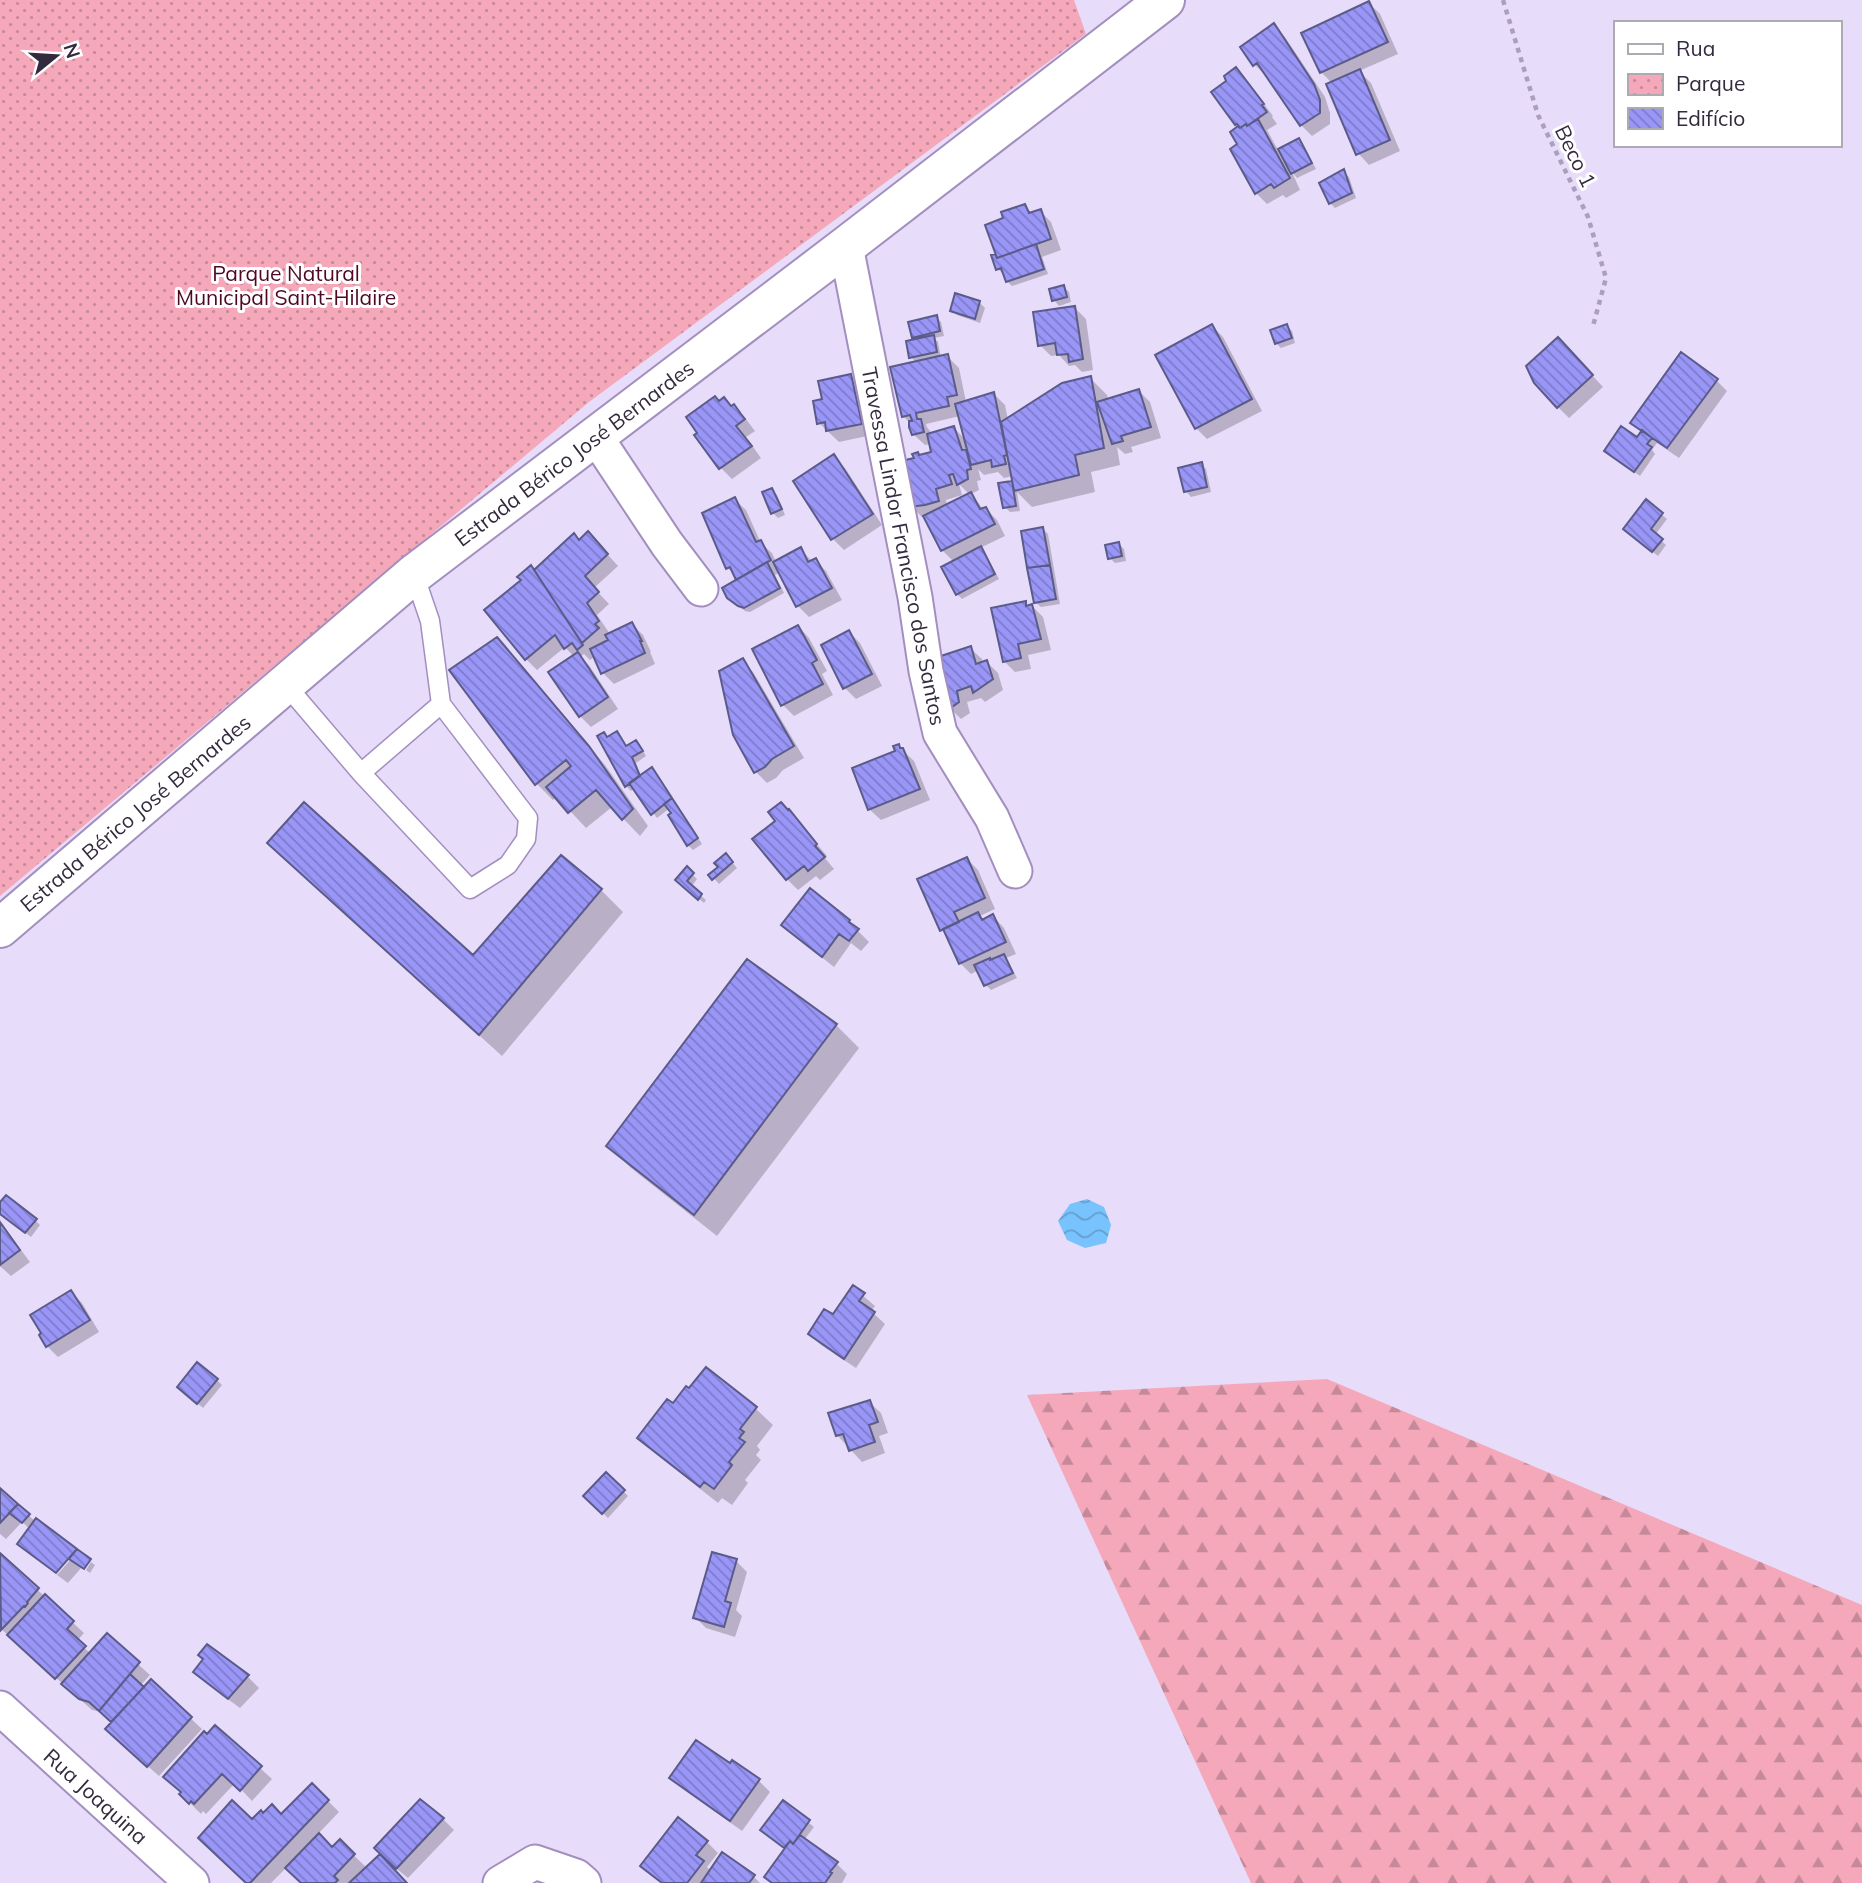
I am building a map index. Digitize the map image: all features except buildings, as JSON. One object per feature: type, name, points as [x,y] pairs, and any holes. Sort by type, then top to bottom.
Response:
[{"type":"main road","name":"Estrada Bérico José Bernardes","points":[[0,928],[414,575],[1165,0]]},
{"type":"street","name":"Travessa Lindor Francisco dos Santos","points":[[846,246],[940,733],[992,818],[1014,871]]},
{"type":"street","points":[[596,437],[667,544],[701,589]]},
{"type":"street","name":"Rua Joaquina","points":[[0,1708],[192,1883]]},
{"type":"street","points":[[500,1883],[535,1862],[576,1876],[584,1883]]},
{"type":"lane","points":[[286,685],[361,773],[470,889],[509,865],[526,839],[528,818],[441,704],[430,621],[414,575]]},
{"type":"lane","points":[[361,773],[441,704]]},
{"type":"path","name":"Beco 1","points":[[1503,0],[1538,115],[1588,217],[1606,278],[1593,326]]},
{"type":"green space","name":"Parque Natural Municipal Saint-Hilaire","points":[[0,0],[1074,0],[1086,34],[589,402],[0,896]]},
{"type":"green space","points":[[1327,1379],[1862,1605],[1862,1883],[1251,1883],[1027,1395]]},
{"type":"water","points":[[1087,1199],[1104,1207],[1111,1225],[1106,1243],[1085,1248],[1067,1240],[1058,1221],[1070,1204]]}]
